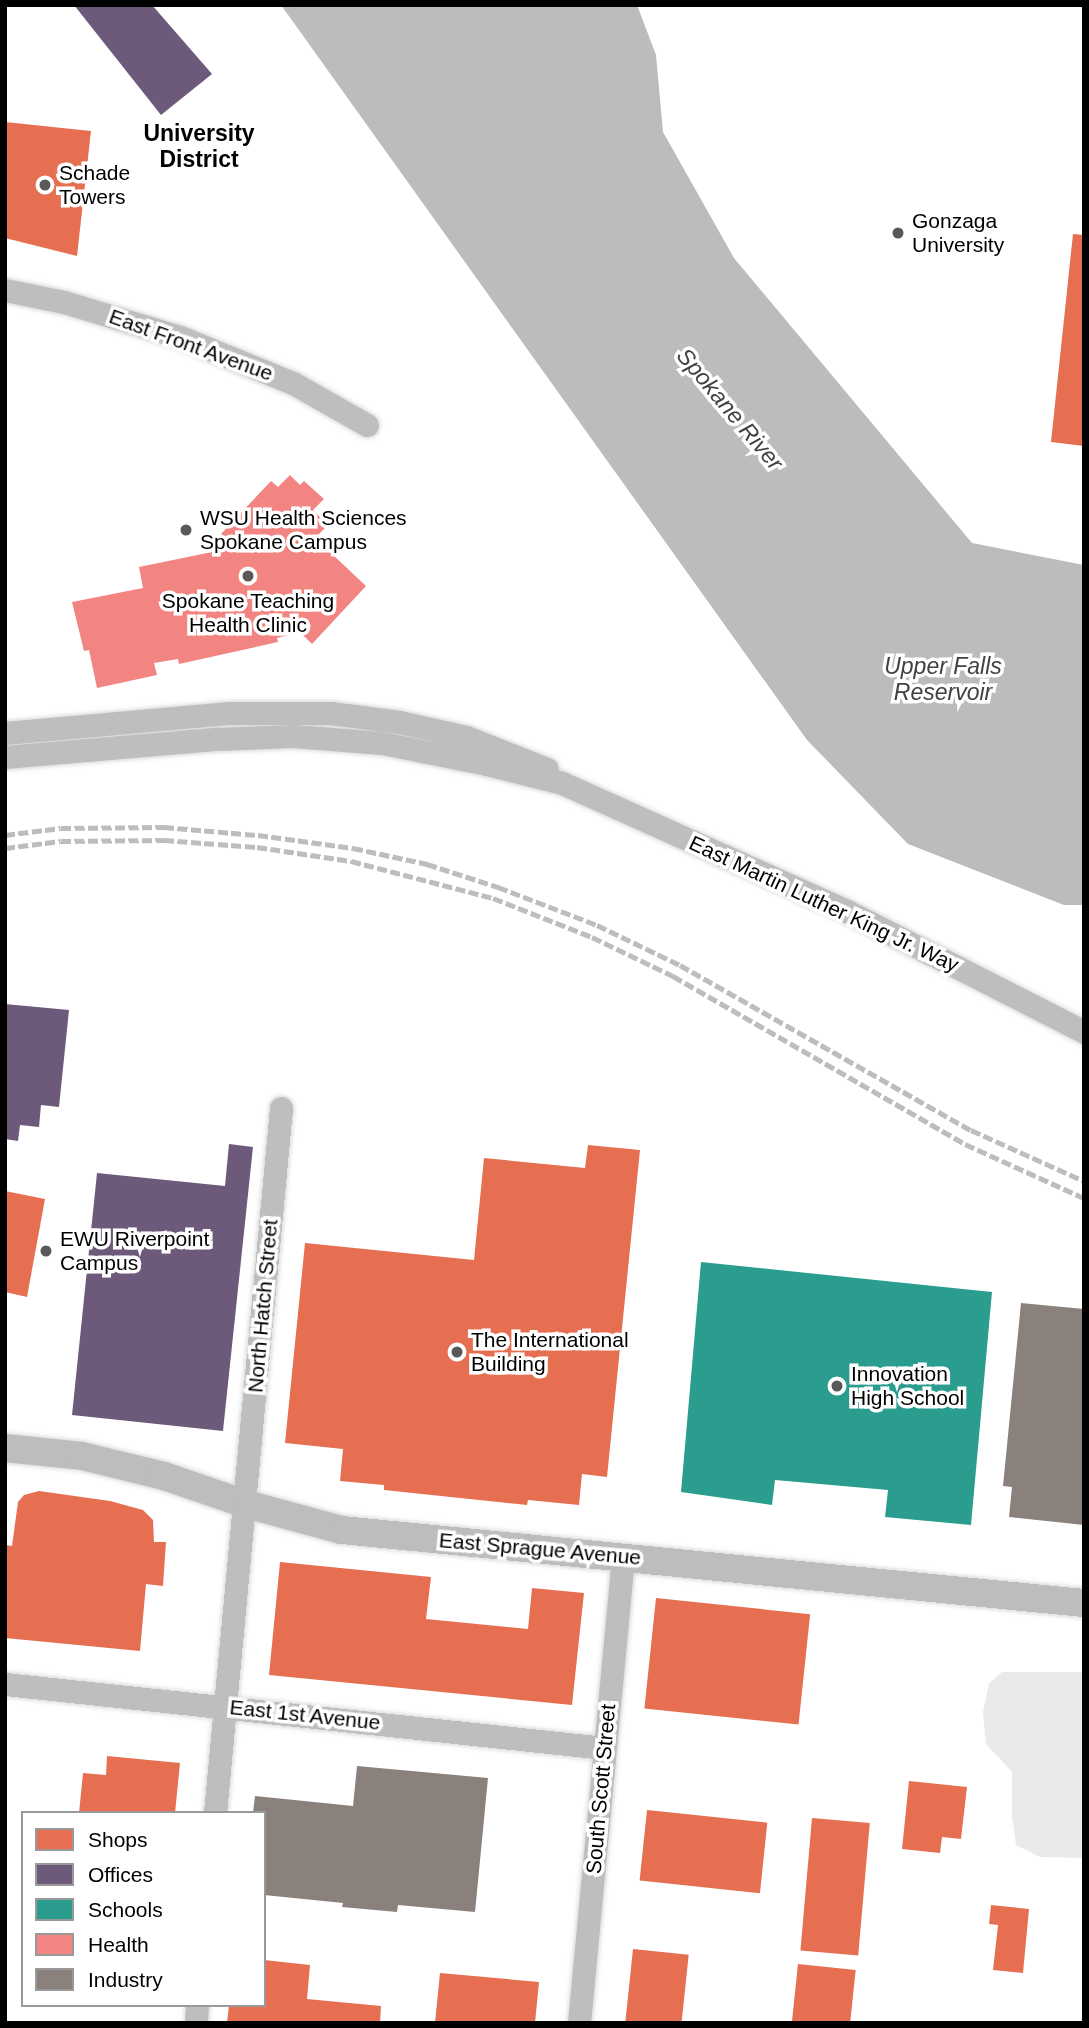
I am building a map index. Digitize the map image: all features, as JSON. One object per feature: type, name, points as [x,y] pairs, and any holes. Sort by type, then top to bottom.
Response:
[{"type":"main road","name":"East Sprague Avenue","points":[[5,1448],[82,1456],[164,1476],[246,1504],[342,1530],[1084,1603]]},
{"type":"street","name":"East Front Avenue","points":[[5,290],[99,313],[229,356],[293,383],[367,425]]},
{"type":"street","name":"East Martin Luther King Jr. Way","points":[[5,733],[230,713],[331,713],[399,722],[466,737],[548,770],[562,783]]},
{"type":"street","name":"East Martin Luther King Jr. Way","points":[[5,757],[243,737],[317,737],[423,749],[562,783],[897,934],[1084,1032]]},
{"type":"street","name":"North Hatch Street","points":[[215,1811],[281,1108]]},
{"type":"street","name":"South Scott Street","points":[[579,2023],[623,1556]]},
{"type":"street","name":"East 1st Avenue","points":[[5,1684],[605,1748]]},
{"type":"shaded area","points":[[1002,1672],[1084,1672],[1084,1858],[1040,1857],[1016,1845],[1012,1816],[1012,1772],[986,1744],[983,1712],[989,1683]]},
{"type":"water","name":"Upper Falls Reservoir","points":[[281,5],[637,5],[656,55],[663,132],[734,258],[972,543],[1084,565],[1084,905],[1064,905],[908,844],[807,740]]},
{"type":"building: Shops","name":"Schade Towers","points":[[5,122],[91,131],[77,256],[5,238]]},
{"type":"building: Shops","points":[[1073,234],[1084,235],[1084,446],[1051,442]]},
{"type":"building: Shops","name":"The International Building","points":[[588,1145],[640,1150],[607,1477],[582,1474],[579,1505],[528,1500],[527,1505],[384,1490],[384,1485],[340,1481],[343,1449],[285,1443],[305,1243],[474,1260],[484,1158],[585,1168]]},
{"type":"building: Shops","points":[[5,1191],[45,1199],[27,1297],[5,1292]]},
{"type":"building: Shops","points":[[39,1491],[110,1501],[143,1510],[153,1520],[154,1542],[166,1542],[163,1586],[146,1584],[140,1651],[5,1638],[5,1545],[12,1546],[18,1502],[24,1495]]},
{"type":"building: Shops","points":[[280,1562],[431,1577],[426,1619],[528,1629],[532,1588],[584,1593],[572,1705],[269,1675]]},
{"type":"building: Shops","points":[[656,1598],[810,1614],[799,1725],[644,1708]]},
{"type":"building: Shops","points":[[107,1756],[180,1763],[175,1811],[79,1811],[83,1773],[106,1775]]},
{"type":"building: Shops","points":[[909,1781],[967,1787],[961,1839],[942,1837],[940,1853],[902,1849]]},
{"type":"building: Shops","points":[[647,1810],[767,1823],[760,1893],[640,1881]]},
{"type":"building: Shops","points":[[812,1818],[870,1823],[858,1956],[800,1950]]},
{"type":"building: Shops","points":[[991,1905],[1029,1909],[1023,1973],[993,1970],[998,1925],[989,1924]]},
{"type":"building: Shops","points":[[633,1949],[689,1955],[682,2023],[625,2023]]},
{"type":"building: Shops","points":[[266,1960],[310,1965],[307,1999],[381,2006],[380,2023],[227,2023],[229,2007],[266,2007]]},
{"type":"building: Shops","points":[[798,1964],[856,1970],[850,2023],[792,2023]]},
{"type":"building: Shops","points":[[440,1973],[539,1982],[535,2023],[435,2023]]},
{"type":"building: Offices","points":[[74,5],[152,5],[212,74],[161,115]]},
{"type":"building: Offices","points":[[5,1004],[69,1010],[59,1107],[41,1105],[39,1127],[20,1125],[18,1141],[5,1139]]},
{"type":"building: Offices","points":[[229,1144],[253,1147],[223,1431],[72,1415],[97,1173],[225,1186]]},
{"type":"building: Schools","name":"Innovation High School","points":[[701,1262],[992,1292],[971,1525],[885,1517],[888,1490],[775,1480],[772,1505],[681,1492]]},
{"type":"building: Health","name":"Spokane Teaching Health Clinic","points":[[290,475],[300,485],[304,481],[324,499],[313,510],[328,525],[315,538],[366,586],[312,644],[300,632],[277,638],[278,642],[179,664],[178,659],[154,663],[157,675],[97,688],[89,650],[84,651],[72,602],[143,588],[139,567],[217,551],[227,541],[221,534],[271,481],[278,487]]},
{"type":"building: Industry","points":[[1021,1303],[1084,1309],[1084,1525],[1009,1517],[1012,1487],[1003,1486]]},
{"type":"building: Industry","points":[[357,1766],[488,1778],[475,1912],[398,1905],[397,1912],[266,1895],[266,1811],[253,1811],[255,1796],[353,1806]]},
{"type":"railway","points":[[5,835],[61,828],[164,827],[258,835],[353,848],[427,864],[498,887],[597,925],[680,965],[971,1130],[1084,1181]]},
{"type":"railway","points":[[5,848],[61,841],[164,840],[257,847],[351,861],[493,898],[592,937],[673,976],[965,1144],[1084,1198]]},
{"type":"place","name":"Schade Towers","points":[[45,185]]},
{"type":"place","name":"Gonzaga University","points":[[898,233]]},
{"type":"place","name":"WSU Health Sciences Spokane Campus","points":[[186,530]]},
{"type":"place","name":"Spokane Teaching Health Clinic","points":[[248,576]]},
{"type":"place","name":"EWU Riverpoint Campus","points":[[46,1251]]},
{"type":"place","name":"The International Building","points":[[457,1352]]},
{"type":"place","name":"Innovation High School","points":[[837,1386]]},
{"type":"district","name":"University District","points":[[199,146]]},
{"type":"water label","name":"Spokane River","points":[[730,409]]}]
